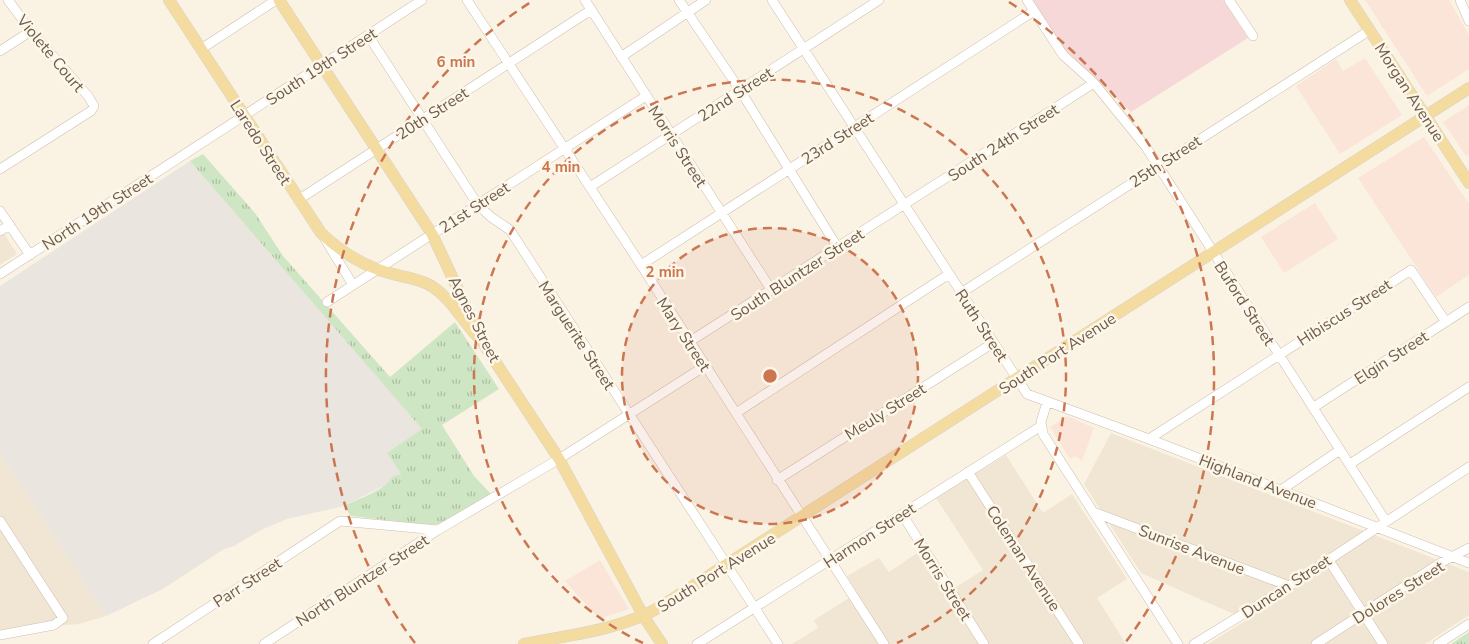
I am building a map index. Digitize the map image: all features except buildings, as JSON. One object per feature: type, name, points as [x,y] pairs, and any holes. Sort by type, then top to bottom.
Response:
[{"type":"main road","name":"Laredo Street","points":[[169,0],[320,233]]},
{"type":"main road","name":"Agnes Street","points":[[278,0],[432,234],[483,343],[559,459],[644,617],[662,644]]},
{"type":"main road","name":"Morgan Avenue","points":[[1350,0],[1469,183]]},
{"type":"main road","name":"South Port Avenue","points":[[524,644],[644,617],[1469,88]]},
{"type":"main road","points":[[320,233],[348,256],[379,269],[416,279],[433,287],[448,300],[483,343]]},
{"type":"street","name":"Violete Court","points":[[0,169],[75,121],[94,106],[88,96],[31,31],[8,0]]},
{"type":"street","points":[[200,49],[278,0]]},
{"type":"street","name":"South 19th Street","points":[[194,148],[422,0]]},
{"type":"street","name":"Mary Street","points":[[467,0],[641,265],[777,480],[884,644]]},
{"type":"street","name":"Morris Street","points":[[585,0],[772,291]]},
{"type":"street","points":[[678,0],[740,90],[838,248]]},
{"type":"street","points":[[621,57],[706,0]]},
{"type":"street","name":"Ruth Street","points":[[772,0],[1027,394],[1047,402]]},
{"type":"street","name":"22nd Street","points":[[590,187],[879,0]]},
{"type":"street","name":"Buford Street","points":[[1026,0],[1063,55],[1097,86],[1138,136],[1385,520]]},
{"type":"street","points":[[1229,0],[1252,36]]},
{"type":"street","points":[[1358,0],[1359,13]]},
{"type":"street","points":[[1460,0],[1469,22]]},
{"type":"street","name":"20th Street","points":[[298,200],[591,10]]},
{"type":"street","name":"23rd Street","points":[[641,265],[1034,11]]},
{"type":"street","name":"25th Street","points":[[961,293],[1370,30]]},
{"type":"street","points":[[0,51],[31,31]]},
{"type":"street","name":"Marguerite Street","points":[[368,35],[478,205],[490,217],[510,230],[778,644]]},
{"type":"street","name":"South 24th Street","points":[[904,206],[1097,86]]},
{"type":"street","name":"21st Street","points":[[327,302],[646,96]]},
{"type":"street","name":"North 19th Street","points":[[0,274],[194,148]]},
{"type":"street","name":"South Bluntzer Street","points":[[690,342],[904,206]]},
{"type":"street","points":[[0,211],[30,255]]},
{"type":"street","points":[[0,231],[10,225]]},
{"type":"street","name":"Laredo Street","points":[[320,233],[353,285]]},
{"type":"street","name":"Hibiscus Street","points":[[1150,439],[1278,354],[1411,270],[1446,322]]},
{"type":"street","points":[[736,413],[949,274]]},
{"type":"street","name":"Elgin Street","points":[[1314,407],[1469,307]]},
{"type":"street","name":"Meuly Street","points":[[777,480],[993,343]]},
{"type":"street","points":[[559,459],[705,366]]},
{"type":"street","points":[[1350,464],[1469,386]]},
{"type":"street","points":[[1047,402],[1040,426],[1178,644]]},
{"type":"street","name":"Highland Avenue","points":[[1047,402],[1150,439],[1469,563]]},
{"type":"street","name":"Harmon Street","points":[[697,644],[1040,426]]},
{"type":"street","points":[[1281,490],[1340,450]]},
{"type":"street","name":"North Bluntzer Street","points":[[264,644],[438,530],[559,459]]},
{"type":"street","name":"Duncan Street","points":[[1194,644],[1289,586],[1385,520],[1469,467]]},
{"type":"street","name":"Coleman Avenue","points":[[968,472],[1079,644]]},
{"type":"street","name":"Sunrise Avenue","points":[[1096,513],[1289,586]]},
{"type":"street","name":"Morris Street","points":[[902,514],[984,644]]},
{"type":"street","points":[[0,521],[63,618],[54,625],[0,635]]},
{"type":"street","name":"Parr Street","points":[[159,642],[340,521],[438,530]]},
{"type":"street","name":"Dolores Street","points":[[1316,644],[1442,562],[1455,557],[1469,548]]},
{"type":"street","points":[[1328,559],[1383,644]]},
{"type":"street","points":[[1438,644],[1469,624]]},
{"type":"shaded area","points":[[1031,0],[1223,0],[1248,38],[1131,112],[1058,43]]},
{"type":"shaded area","points":[[1365,0],[1449,0],[1469,35],[1469,69],[1427,96]]},
{"type":"shaded area","points":[[1365,58],[1402,115],[1340,154],[1296,86],[1336,59],[1343,71]]},
{"type":"shaded area","points":[[1469,105],[1469,154],[1466,156],[1443,122]]},
{"type":"shaded area","points":[[1424,137],[1469,204],[1469,275],[1436,297],[1358,178]]},
{"type":"shaded area","points":[[190,161],[423,430],[387,453],[401,474],[393,476],[389,483],[344,506],[287,519],[263,529],[234,546],[224,549],[163,589],[106,616],[0,454],[0,286]]},
{"type":"shaded area","points":[[1315,203],[1338,239],[1284,273],[1261,237]]},
{"type":"shaded area","points":[[0,227],[17,254],[0,265]]},
{"type":"shaded area","points":[[1067,416],[1094,428],[1082,461],[1075,456],[1070,459],[1050,427]]},
{"type":"shaded area","points":[[1111,433],[1469,572],[1469,615],[1425,644],[1208,644],[1247,620],[1141,573],[1084,484]]},
{"type":"shaded area","points":[[0,454],[106,616],[79,624],[0,630]]},
{"type":"shaded area","points":[[1006,455],[1043,513],[1072,494],[1127,579],[1097,598],[1126,644],[792,644],[818,628],[814,620],[857,593],[847,576],[879,558],[889,572],[917,553],[945,594],[983,570],[936,498]]},
{"type":"shaded area","points":[[600,560],[629,609],[599,619],[565,581]]},
{"type":"green space","points":[[203,154],[255,213],[283,256],[390,377],[455,322],[499,389],[442,425],[474,476],[491,494],[440,524],[429,525],[351,516],[344,506],[378,490],[393,476],[401,474],[387,453],[422,429],[190,161]]},
{"type":"green space","points":[[1469,632],[1469,644],[1451,644]]}]
